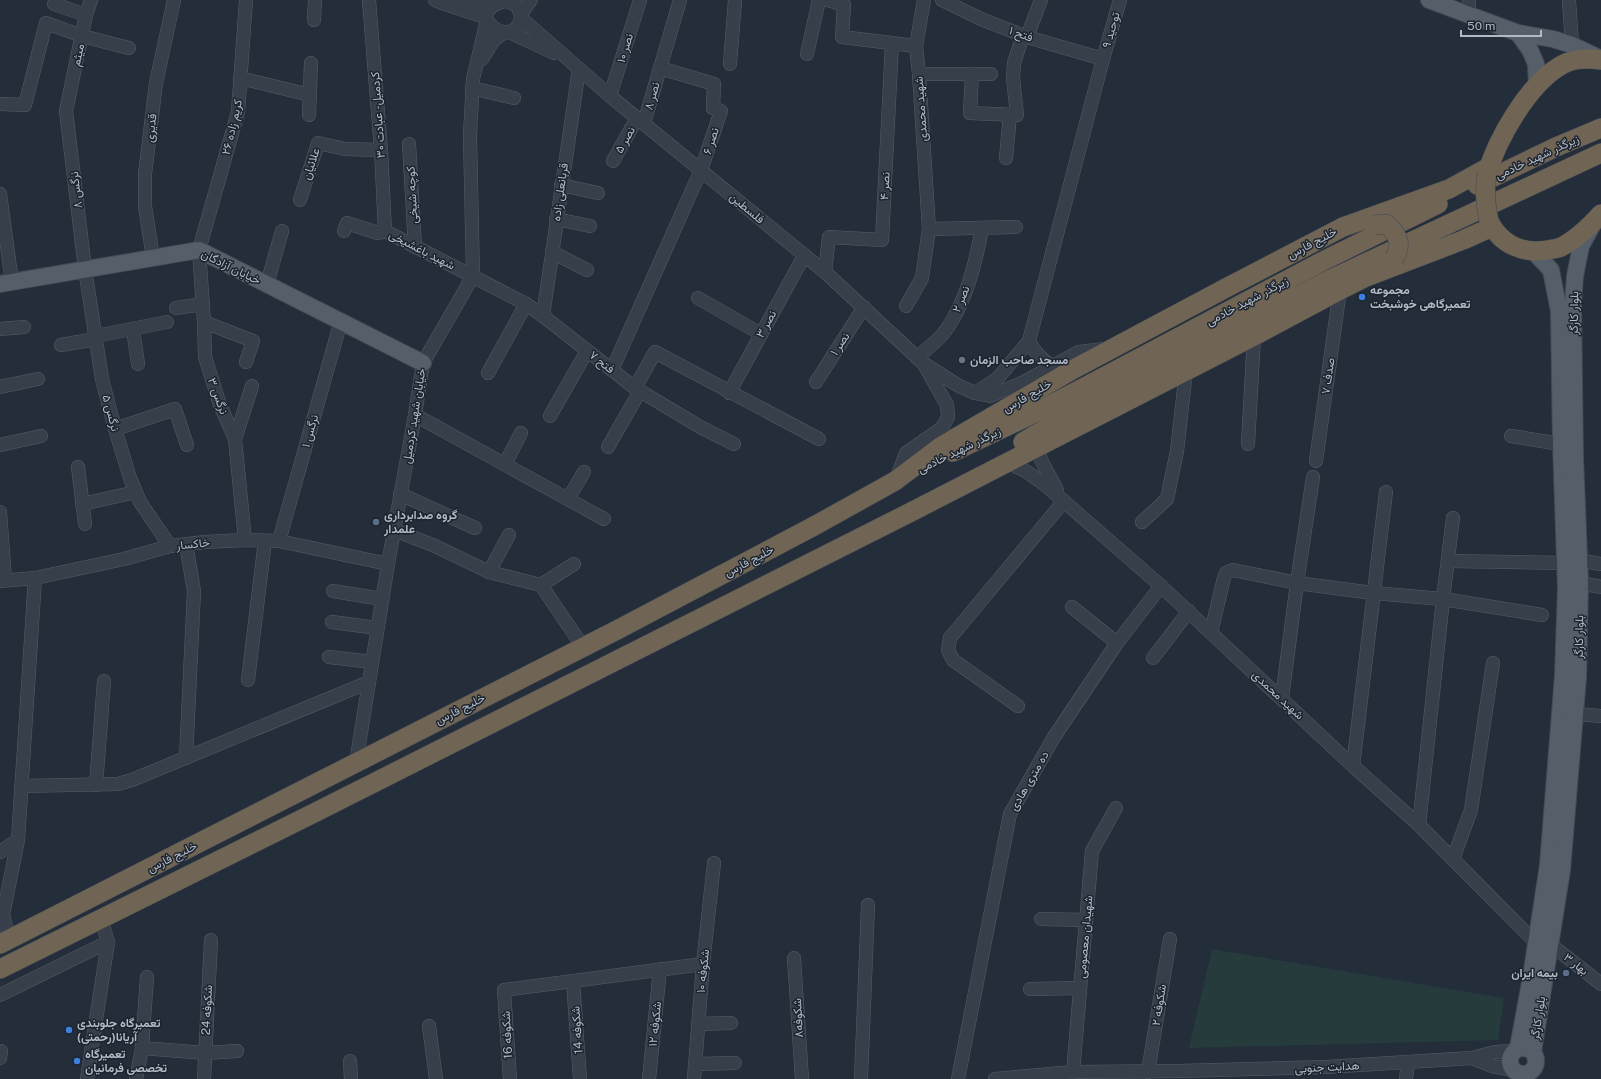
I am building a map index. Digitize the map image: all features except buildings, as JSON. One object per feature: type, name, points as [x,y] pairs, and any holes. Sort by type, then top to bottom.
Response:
[{"type":"highway","points":[[1597,218],[1560,248],[1534,252],[1518,248],[1503,240],[1490,224],[1485,204],[1485,189],[1488,171],[1510,122],[1537,86],[1560,66],[1574,60],[1588,58],[1601,59]]},
{"type":"highway","name":"زیرگذر شهید خادمی","points":[[895,481],[1043,409],[1321,262],[1556,148],[1601,128]]},
{"type":"highway","name":"زیرگذر شهید خادمی","points":[[912,512],[964,476],[1124,383],[1331,279],[1601,153]]},
{"type":"highway","name":"خلیج فارس","points":[[5,942],[583,647],[789,540],[895,481],[940,447],[1072,370],[1343,226],[1449,188],[1488,171]]},
{"type":"highway","points":[[1224,289],[1287,267],[1374,225],[1386,224],[1394,231],[1399,241],[1399,252],[1394,259],[1364,278]]},
{"type":"highway","name":"خلیج فارس","points":[[0,968],[101,919],[912,512],[1364,278],[1464,240],[1490,224]]},
{"type":"main road","points":[[1429,0],[1469,7],[1518,33],[1553,39],[1572,45],[1601,59]]},
{"type":"main road","points":[[1518,33],[1530,50],[1536,64],[1537,86]]},
{"type":"main road","name":"بلوار کارگر","points":[[1543,943],[1572,562],[1575,458],[1573,304],[1581,246],[1597,218]]},
{"type":"main road","name":"خیابان آزادگان","points":[[6,283],[199,250],[423,363]]},
{"type":"main road","name":"بلوار کارگر","points":[[1522,1050],[1543,943],[1562,870],[1578,678],[1580,583],[1572,562],[1561,444],[1559,311],[1551,270],[1534,252]]},
{"type":"main road","points":[[1522,1050],[1535,1056],[1535,1066],[1519,1074],[1509,1060],[1522,1050]]},
{"type":"street","name":"میثم","points":[[66,111],[86,15],[91,0]]},
{"type":"street","name":"قدیری","points":[[153,258],[145,206],[146,174],[156,83],[174,0]]},
{"type":"street","name":"کریم زاده ۲۶","points":[[199,250],[238,112],[246,0]]},
{"type":"street","points":[[314,20],[315,0]]},
{"type":"street","name":"کردمیل - عبادت ۳۰","points":[[369,0],[381,150],[385,231]]},
{"type":"street","points":[[435,0],[442,4],[488,15]]},
{"type":"street","points":[[462,0],[488,15],[493,28],[506,32],[566,59]]},
{"type":"street","points":[[472,83],[485,53],[493,41],[506,32],[518,27],[521,16],[532,0]]},
{"type":"street","name":"نصر ۱۰","points":[[610,96],[640,0]]},
{"type":"street","name":"نصر ۸","points":[[640,121],[660,68],[680,0]]},
{"type":"street","points":[[730,64],[735,0]]},
{"type":"street","points":[[808,54],[819,0]]},
{"type":"street","points":[[828,0],[844,5],[842,37],[916,46]]},
{"type":"street","name":"شهید محمدی","points":[[906,306],[922,278],[928,224],[916,46],[924,0]]},
{"type":"street","name":"فتح ۱","points":[[942,0],[981,19],[1025,36],[1102,59]]},
{"type":"street","points":[[972,74],[970,113],[1017,115],[1013,78],[1014,63],[1041,0]]},
{"type":"street","name":"توحید ۹","points":[[1029,341],[1102,59],[1120,0]]},
{"type":"street","points":[[1569,0],[1572,45]]},
{"type":"street","points":[[473,276],[470,135],[472,83],[488,15],[500,2],[511,1],[517,6],[521,16],[566,59]]},
{"type":"street","points":[[54,4],[86,15]]},
{"type":"street","points":[[0,104],[25,106],[46,23],[82,36],[129,48]]},
{"type":"street","name":"نصر ۴","points":[[825,272],[829,237],[882,240],[892,43]]},
{"type":"street","name":"فلسطین","points":[[566,59],[825,272],[920,360],[959,386],[975,393],[990,396],[1024,382],[1079,352],[1114,348]]},
{"type":"street","points":[[309,115],[311,63]]},
{"type":"street","name":"نصر ۶","points":[[612,370],[701,170],[721,111],[713,108],[714,84],[660,68]]},
{"type":"street","name":"قربانعلی زاده","points":[[543,316],[579,69]]},
{"type":"street","points":[[919,74],[991,74]]},
{"type":"street","points":[[240,78],[310,95]]},
{"type":"street","points":[[472,83],[514,98]]},
{"type":"street","name":"نرگس ۸","points":[[66,111],[85,269]]},
{"type":"street","points":[[1006,158],[1010,115]]},
{"type":"street","name":"نصر ۵","points":[[613,161],[640,121]]},
{"type":"street","name":"علائیان","points":[[300,200],[318,143],[345,150],[381,150]]},
{"type":"street","name":"کوچه شیخی","points":[[410,144],[415,247]]},
{"type":"street","points":[[561,185],[598,193]]},
{"type":"street","points":[[0,194],[6,283]]},
{"type":"street","points":[[556,219],[590,226]]},
{"type":"street","points":[[928,224],[982,228],[1016,227]]},
{"type":"street","name":"شهید باغشیخی","points":[[346,227],[378,233],[385,231],[473,276]]},
{"type":"street","name":"نصر ۲","points":[[920,360],[942,335],[957,311],[972,272],[982,228]]},
{"type":"street","points":[[267,284],[282,231]]},
{"type":"street","name":"نرگس ۳","points":[[199,250],[205,357],[220,405],[235,439],[245,540]]},
{"type":"street","points":[[552,252],[587,270]]},
{"type":"street","name":"نصر ۳","points":[[729,393],[804,256]]},
{"type":"street","name":"نرگس ۵","points":[[85,269],[102,379],[115,429],[140,502],[170,546]]},
{"type":"street","name":"فتح ۷","points":[[473,276],[526,304],[637,390],[734,444]]},
{"type":"street","name":"خیابان شهید کردمیل","points":[[356,762],[377,628],[423,363],[473,276]]},
{"type":"street","name":"صدف ۷","points":[[1316,461],[1340,290]]},
{"type":"street","points":[[698,298],[761,334]]},
{"type":"street","points":[[176,308],[203,304]]},
{"type":"street","points":[[488,373],[526,304]]},
{"type":"street","name":"نصر ۱","points":[[816,382],[864,307]]},
{"type":"street","name":"نرگس ۱","points":[[279,541],[341,321]]},
{"type":"street","points":[[61,345],[167,322]]},
{"type":"street","points":[[204,322],[253,341],[246,362]]},
{"type":"street","points":[[0,329],[24,327]]},
{"type":"street","points":[[133,329],[138,364]]},
{"type":"street","points":[[1248,444],[1254,336]]},
{"type":"street","points":[[975,393],[998,378],[1029,341],[1034,352],[1041,360],[1052,366]]},
{"type":"street","points":[[550,416],[587,351]]},
{"type":"street","points":[[608,447],[655,352],[729,393],[819,439]]},
{"type":"street","name":"فلسطین","points":[[895,481],[906,454],[942,428],[948,417],[947,405],[920,360]]},
{"type":"street","points":[[1142,522],[1167,499],[1177,452],[1186,371]]},
{"type":"street","points":[[0,387],[38,379]]},
{"type":"street","points":[[235,439],[252,386]]},
{"type":"street","points":[[115,429],[175,409],[187,445]]},
{"type":"street","points":[[415,415],[604,519]]},
{"type":"street","points":[[505,464],[521,433]]},
{"type":"street","points":[[0,445],[40,436]]},
{"type":"street","points":[[1511,436],[1561,444]]},
{"type":"street","points":[[1018,706],[953,660],[948,650],[950,638],[1064,501],[1040,460],[1038,447]]},
{"type":"street","name":"شهید محمدی","points":[[1008,462],[1027,472],[1064,501],[1189,611],[1353,766],[1419,825],[1543,943]]},
{"type":"street","points":[[78,467],[85,524]]},
{"type":"street","points":[[568,499],[584,472]]},
{"type":"street","points":[[1282,698],[1296,583],[1313,476]]},
{"type":"street","points":[[82,504],[136,492]]},
{"type":"street","points":[[1353,766],[1386,492]]},
{"type":"street","points":[[400,494],[475,528]]},
{"type":"street","points":[[0,512],[3,581]]},
{"type":"street","points":[[1419,825],[1453,518]]},
{"type":"street","points":[[394,530],[435,546],[489,572],[541,586],[583,647]]},
{"type":"street","points":[[489,572],[509,535]]},
{"type":"street","name":"خاکسار","points":[[3,581],[34,578],[124,559],[170,546],[245,540],[279,541],[388,564]]},
{"type":"street","points":[[248,680],[265,540]]},
{"type":"street","points":[[186,544],[194,591],[186,758]]},
{"type":"street","points":[[1448,561],[1572,562],[1601,564]]},
{"type":"street","points":[[541,586],[574,564]]},
{"type":"street","points":[[1211,632],[1226,573],[1233,570],[1296,583],[1373,593],[1443,599],[1542,615]]},
{"type":"street","points":[[5,942],[2,914],[18,840],[34,578]]},
{"type":"street","points":[[1580,583],[1601,587]]},
{"type":"street","name":"ده متری هادی","points":[[958,1079],[1010,814],[1054,737],[1117,643],[1161,586]]},
{"type":"street","points":[[333,591],[382,599]]},
{"type":"street","points":[[1072,607],[1117,643]]},
{"type":"street","points":[[1153,658],[1189,611]]},
{"type":"street","points":[[332,622],[377,628]]},
{"type":"street","points":[[329,657],[372,662]]},
{"type":"street","points":[[1453,859],[1471,810],[1493,662]]},
{"type":"street","points":[[96,785],[104,681]]},
{"type":"street","points":[[21,786],[118,784],[132,780],[369,682]]},
{"type":"street","points":[[1575,714],[1601,716]]},
{"type":"street","name":"شهیدان معصومی","points":[[1073,1072],[1092,851],[1116,808]]},
{"type":"street","points":[[0,852],[18,840]]},
{"type":"street","name":"شکوفه ۱۰","points":[[694,1079],[703,964],[714,863]]},
{"type":"street","points":[[861,1079],[868,905]]},
{"type":"street","points":[[87,1079],[108,942],[101,919]]},
{"type":"street","points":[[1041,919],[1086,920]]},
{"type":"street","name":"شکوفه ۲","points":[[1148,1072],[1170,939]]},
{"type":"street","name":"شکوفه 24","points":[[204,1079],[211,940]]},
{"type":"street","points":[[0,995],[108,942]]},
{"type":"street","name":"بهار ۳","points":[[1543,943],[1601,984]]},
{"type":"street","name":"شکوفه۸","points":[[794,958],[802,1079]]},
{"type":"street","points":[[573,981],[703,964]]},
{"type":"street","name":"شکوفه ۱۲","points":[[649,1079],[660,969]]},
{"type":"street","points":[[136,1079],[142,1048],[148,977]]},
{"type":"street","name":"شکوفه 16","points":[[510,1079],[504,990],[573,981]]},
{"type":"street","name":"شکوفه 14","points":[[573,981],[580,1079]]},
{"type":"street","points":[[1030,989],[1080,988]]},
{"type":"street","points":[[698,1024],[731,1023]]},
{"type":"street","points":[[429,1026],[436,1079]]},
{"type":"street","points":[[142,1048],[205,1052],[237,1051]]},
{"type":"street","name":"هدایت جنوبی","points":[[995,1079],[1044,1076],[1073,1072],[1128,1075],[1148,1072],[1178,1075],[1326,1073],[1408,1062],[1472,1058],[1495,1052],[1522,1050]]},
{"type":"street","points":[[1472,1058],[1519,1074]]},
{"type":"street","points":[[350,1061],[351,1079]]},
{"type":"street","points":[[1406,1079],[1408,1062]]},
{"type":"street","points":[[695,1064],[735,1063]]},
{"type":"green space","points":[[1212,949],[1504,998],[1498,1040],[1189,1048]]},
{"type":"place","name":"مجموعه تعمیرگاهی خوشبخت","points":[[1362,297]]},
{"type":"place","name":"مسجد صاحب الزمان","points":[[962,360]]},
{"type":"place","name":"گروه صدابرداری علمدار","points":[[376,522]]},
{"type":"place","name":"بیمه ایران","points":[[1566,973]]},
{"type":"place","name":"تعمیرگاه جلوبندی آریانا(رحمتی)","points":[[69,1030]]},
{"type":"place","name":"تعمیرگاه تخصصی فرمانیان","points":[[77,1061]]}]
